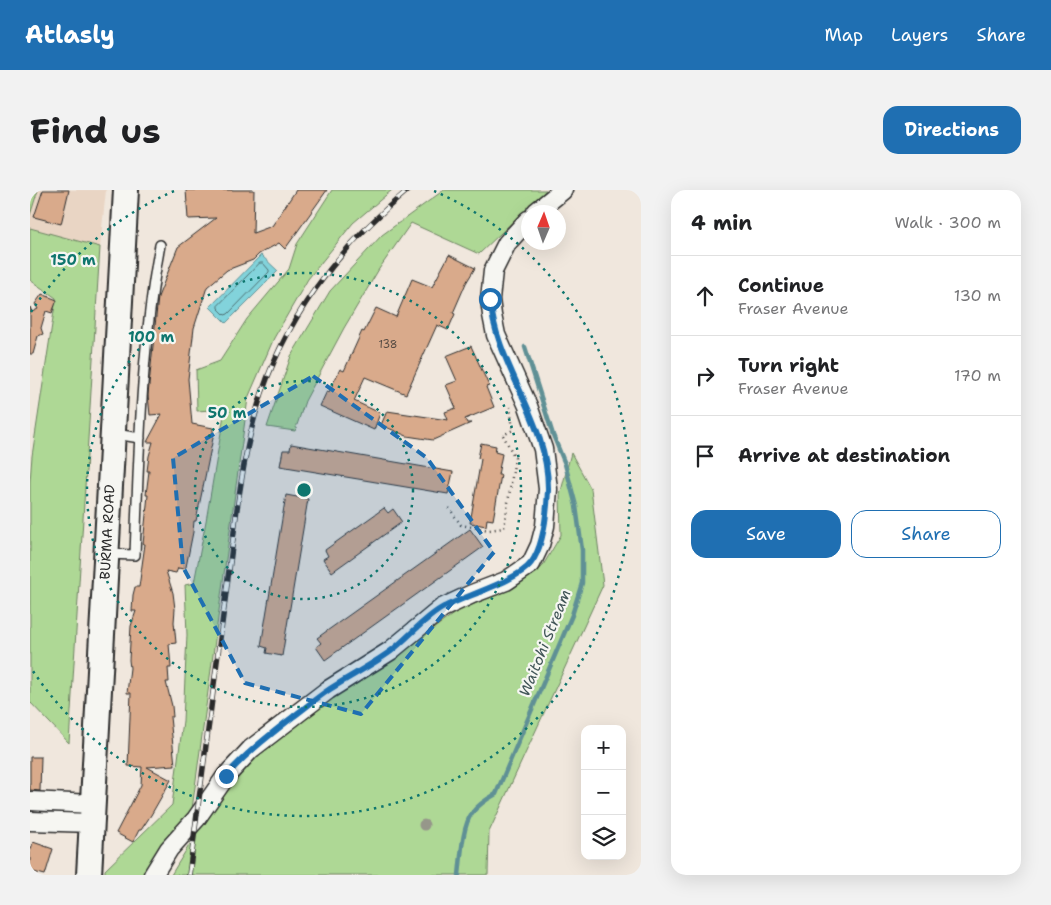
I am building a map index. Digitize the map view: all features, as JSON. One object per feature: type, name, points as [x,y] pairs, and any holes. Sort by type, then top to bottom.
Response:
[{"type":"main road","name":"BURMA ROAD","points":[[89,875],[126,190]]},
{"type":"street","points":[[544,205],[562,190]]},
{"type":"street","points":[[153,875],[169,849],[196,819],[226,776],[251,749],[328,690],[390,651],[442,608],[506,581],[531,564],[540,545],[545,526],[548,489],[543,449],[528,406],[496,335],[490,299],[493,271],[508,243],[521,228]]},
{"type":"street","points":[[30,801],[92,814]]},
{"type":"street","points":[[30,821],[92,814]]},
{"type":"lane","points":[[106,554],[135,555],[146,340],[160,245]]},
{"type":"lane","points":[[112,433],[140,438]]},
{"type":"path","points":[[448,508],[461,525],[488,530],[504,528],[515,458],[503,435],[513,430],[509,400]]},
{"type":"highlighted area","points":[[313,376],[427,458],[494,552],[361,714],[245,683],[183,567],[173,458]]},
{"type":"shaded area","points":[[38,190],[106,190],[100,247],[30,228],[30,215]]},
{"type":"green space","points":[[30,190],[38,190],[30,215]]},
{"type":"green space","points":[[332,190],[392,190],[353,223],[308,279],[274,338],[248,398],[192,809],[161,849],[149,875],[105,875],[105,870],[172,805],[183,721],[187,635],[185,585],[194,583],[225,409],[197,411],[196,370],[220,361],[247,319],[289,269],[297,244]]},
{"type":"green space","points":[[444,190],[546,190],[530,205],[521,205],[521,214],[479,254],[411,223],[379,269],[344,328],[305,401],[295,431],[267,427],[291,356],[330,291],[382,235]]},
{"type":"green space","points":[[30,228],[100,247],[69,743],[30,702],[30,482],[32,456],[56,298],[30,280]]},
{"type":"green space","points":[[571,453],[591,489],[603,585],[489,832],[488,875],[171,875],[226,785],[263,750],[322,705],[393,658],[459,610],[514,588],[542,567],[561,535],[560,495]]},
{"type":"water","points":[[261,255],[278,271],[226,323],[210,307]]},
{"type":"building","points":[[43,190],[69,190],[61,224],[34,217]]},
{"type":"building","points":[[186,190],[254,190],[253,233],[272,226],[296,190],[327,190],[285,249],[279,243],[259,254],[253,260],[227,270],[207,287],[194,328],[188,379],[192,424],[213,428],[213,438],[196,521],[194,521],[186,567],[184,569],[178,568],[176,573],[166,571],[173,593],[175,609],[176,643],[169,644],[171,668],[168,668],[169,682],[166,682],[172,706],[173,717],[170,717],[175,765],[147,767],[171,780],[133,842],[116,833],[141,785],[142,767],[128,766],[131,693],[127,693],[130,668],[131,626],[136,611],[132,611],[133,595],[135,587],[139,587],[145,544],[143,544],[149,471],[147,471],[153,442],[147,442],[162,414],[150,415],[148,395],[158,297],[178,247],[216,218],[188,219]]},
{"type":"building","points":[[449,255],[475,268],[466,283],[448,330],[437,325],[406,394],[365,377],[354,401],[380,413],[374,430],[320,406],[340,369],[344,371],[362,331],[364,332],[376,308],[396,317],[412,279],[432,287]]},
{"type":"building","points":[[42,294],[57,300],[52,313],[46,311],[41,328],[43,334],[38,336],[33,354],[30,354],[30,307],[32,312],[38,309],[35,304]]},
{"type":"building","points":[[471,346],[489,386],[486,387],[494,407],[465,419],[467,423],[471,423],[433,440],[407,436],[381,425],[387,411],[448,420],[445,412],[456,408],[446,385],[457,381],[446,356]]},
{"type":"building","points":[[481,443],[496,446],[495,452],[502,454],[498,475],[501,475],[493,520],[487,519],[486,526],[470,523],[481,459],[478,458]]},
{"type":"building","points":[[291,444],[453,472],[448,494],[280,466],[283,450],[290,450]]},
{"type":"building","points":[[286,495],[308,499],[282,656],[266,653],[267,648],[261,646]]},
{"type":"building","points":[[384,508],[388,513],[393,509],[402,522],[332,572],[323,559],[328,556],[325,550]]},
{"type":"building","points":[[470,529],[483,547],[325,660],[316,647],[321,643],[317,638]]},
{"type":"building","points":[[30,757],[41,757],[40,791],[30,790]]},
{"type":"building","points":[[33,842],[53,849],[45,875],[30,871],[30,853]]},
{"type":"waterway","name":"Waitohi Stream","points":[[459,875],[466,826],[477,807],[496,794],[572,615],[582,583],[582,550],[576,506],[565,464],[553,435],[525,347]]},
{"type":"railway","points":[[189,875],[237,509],[253,421],[281,346],[316,288],[336,261],[359,236],[408,190]]},
{"type":"route","points":[[226,776],[251,749],[328,690],[390,651],[442,608],[506,581],[531,564],[540,545],[545,526],[548,489],[543,449],[528,406],[496,335],[490,299]]}]
